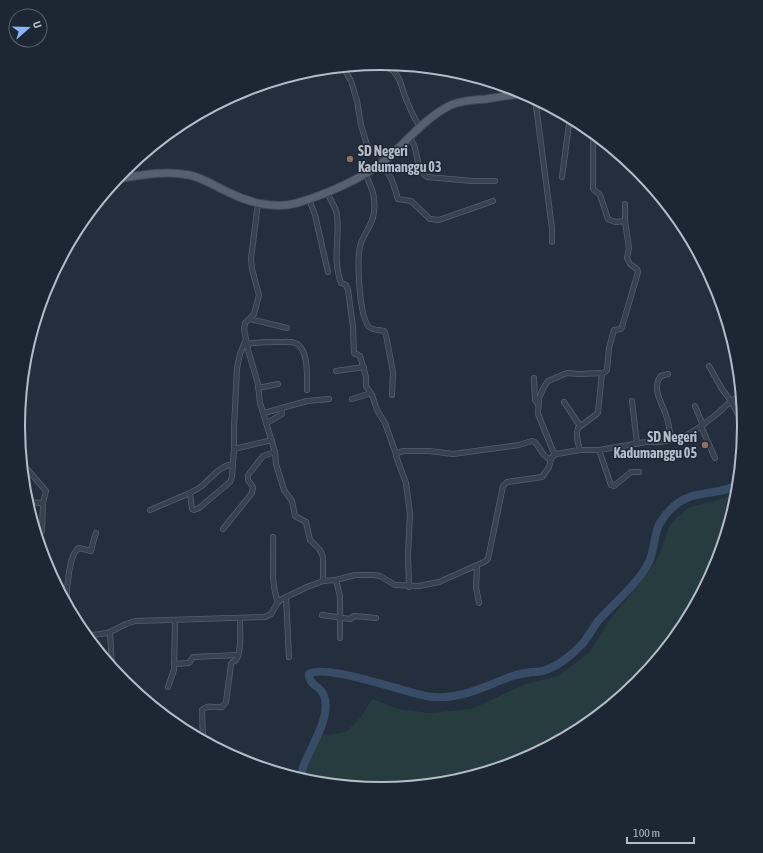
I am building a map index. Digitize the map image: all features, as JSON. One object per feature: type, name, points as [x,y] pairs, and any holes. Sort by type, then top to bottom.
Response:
[{"type":"main road","points":[[125,178],[157,173],[188,175],[206,181],[231,194],[258,203],[270,206],[282,206],[309,199],[365,174],[384,161],[420,127],[451,105],[475,99],[512,95]]},
{"type":"street","points":[[394,71],[398,77],[414,118],[420,127]]},
{"type":"street","points":[[346,72],[351,81],[357,101],[361,125],[367,145],[384,161],[398,199],[411,201],[430,219],[439,220],[493,201]]},
{"type":"street","points":[[504,92],[505,96]]},
{"type":"street","points":[[536,106],[552,231],[552,242]]},
{"type":"street","points":[[562,177],[569,123]]},
{"type":"street","points":[[410,137],[414,145],[420,168],[427,177],[472,181],[495,181]]},
{"type":"street","points":[[593,140],[593,189],[600,195],[608,219],[615,222],[625,221]]},
{"type":"street","points":[[365,174],[373,192],[374,211],[372,221],[359,250],[357,264],[358,277],[362,305],[368,325],[372,329],[384,331],[386,335],[393,372],[392,395]]},
{"type":"street","points":[[327,192],[337,215],[337,269],[341,283],[346,285],[348,290],[353,327],[354,353],[360,356],[364,367],[366,386],[371,393],[377,410],[385,423],[406,483],[410,514],[408,555],[409,587]]},
{"type":"street","points":[[309,199],[315,215],[328,272]]},
{"type":"street","points":[[258,203],[251,259],[259,295],[254,314],[244,326],[246,342],[272,440],[282,486],[292,501],[295,516],[306,522],[310,540],[320,550],[324,560],[323,581]]},
{"type":"street","points":[[556,454],[553,451],[538,414],[540,393],[548,381],[559,375],[567,373],[602,373],[607,370],[609,348],[614,330],[621,329],[622,327],[638,272],[637,269],[630,264],[627,258],[628,239],[625,221],[625,204]]},
{"type":"street","points":[[250,319],[287,328]]},
{"type":"street","points":[[246,342],[289,342],[296,344],[302,350],[304,355],[307,390]]},
{"type":"street","points":[[190,493],[192,509],[194,510],[199,508],[230,482],[234,450],[237,368],[240,354],[246,342]]},
{"type":"street","points":[[709,366],[737,413]]},
{"type":"street","points":[[336,371],[364,367]]},
{"type":"street","points":[[580,450],[576,433],[577,429],[598,413],[602,373]]},
{"type":"street","points":[[668,374],[661,376],[657,384],[659,397],[666,415],[672,440]]},
{"type":"street","points":[[534,378],[535,400],[538,404]]},
{"type":"street","points":[[258,388],[278,384]]},
{"type":"street","points":[[352,398],[371,393]]},
{"type":"street","points":[[93,635],[105,634],[135,621],[268,616],[271,614],[278,602],[286,597],[323,581],[336,580],[355,575],[380,576],[395,585],[409,587],[432,584],[477,566],[488,559],[496,516],[505,484],[510,481],[542,477],[549,467],[550,460],[556,454],[580,450],[599,450],[660,442],[684,437],[737,398]]},
{"type":"street","points":[[264,413],[307,401],[329,399]]},
{"type":"street","points":[[632,401],[637,444]]},
{"type":"street","points":[[564,402],[580,426]]},
{"type":"street","points":[[695,406],[715,458]]},
{"type":"street","points":[[267,423],[282,414],[281,408]]},
{"type":"street","points":[[234,450],[272,440]]},
{"type":"street","points":[[396,454],[404,451],[429,451],[459,454],[519,445],[532,441],[535,442],[544,455],[550,460]]},
{"type":"street","points":[[599,450],[611,485],[614,486],[631,472],[639,472]]},
{"type":"street","points":[[223,529],[252,493],[253,487],[248,480],[248,475],[264,456],[275,452]]},
{"type":"street","points":[[150,510],[190,493],[204,484],[212,475],[224,466],[233,464]]},
{"type":"street","points":[[28,470],[46,492],[43,503],[42,531]]},
{"type":"street","points":[[33,502],[43,503]]},
{"type":"street","points":[[67,593],[68,575],[74,551],[79,548],[91,551],[96,533]]},
{"type":"street","points":[[273,537],[274,590],[278,602]]},
{"type":"street","points":[[477,566],[476,587],[479,603]]},
{"type":"street","points":[[336,580],[340,597],[340,638]]},
{"type":"street","points":[[286,597],[288,657]]},
{"type":"street","points":[[322,615],[340,616],[351,619],[353,616],[376,618]]},
{"type":"street","points":[[203,735],[202,710],[208,706],[219,708],[224,706],[228,694],[231,664],[238,655],[240,618]]},
{"type":"street","points":[[168,687],[173,675],[176,620]]},
{"type":"street","points":[[110,632],[112,660]]},
{"type":"street","points":[[174,664],[189,663],[192,657],[238,655]]},
{"type":"green space","points":[[731,496],[719,541],[701,584],[678,625],[650,662],[617,695],[580,723],[518,756],[474,771],[451,776],[428,780],[382,783],[335,780],[302,774],[303,767],[316,737],[346,732],[361,717],[372,699],[398,709],[429,713],[472,709],[525,684],[558,676],[590,652],[608,622],[644,578],[659,556],[670,524],[688,508]]},
{"type":"waterway","points":[[302,774],[303,767],[323,722],[326,704],[324,696],[313,684],[309,674],[317,672],[331,672],[365,679],[426,696],[449,697],[471,692],[515,675],[549,669],[565,659],[584,642],[598,621],[639,578],[651,558],[658,527],[670,510],[686,498],[721,491],[733,487]]},
{"type":"place","name":"SD Negeri Kadumanggu 03","points":[[350,159]]},
{"type":"place","name":"SD Negeri Kadumanggu 05","points":[[705,445]]}]
